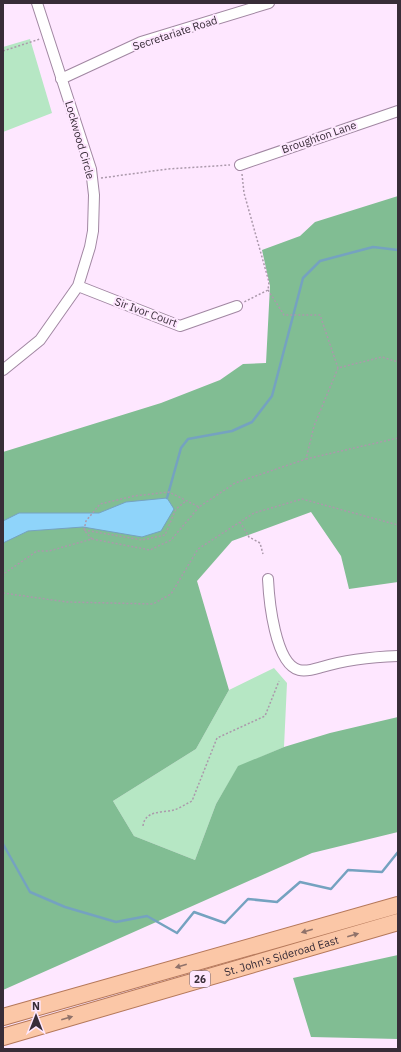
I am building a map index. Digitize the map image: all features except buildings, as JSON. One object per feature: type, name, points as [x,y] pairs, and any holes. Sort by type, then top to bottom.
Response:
[{"type":"main road","name":"St. John's Sideroad East","points":[[3,1017],[398,905]]},
{"type":"main road","name":"St. John's Sideroad East","points":[[3,1037],[398,922]]},
{"type":"street","name":"Lockwood Circle","points":[[3,370],[40,340],[78,286],[90,247],[93,231],[94,194],[91,169],[37,3]]},
{"type":"street","name":"Secretariate Road","points":[[61,79],[141,42],[269,3]]},
{"type":"street","name":"Broughton Lane","points":[[240,165],[398,111]]},
{"type":"street","name":"Sir Ivor Court","points":[[78,286],[180,326],[237,306]]},
{"type":"street","points":[[268,579],[273,622],[284,657],[291,667],[306,671],[353,659],[398,656]]},
{"type":"path","points":[[3,51],[48,37]]},
{"type":"path","points":[[92,180],[168,169],[240,165],[244,193],[269,282],[268,290],[284,315],[320,315],[338,368],[314,426],[306,460]]},
{"type":"path","points":[[237,306],[268,290]]},
{"type":"path","points":[[338,368],[382,357],[398,362]]},
{"type":"path","points":[[3,577],[5,573],[37,550],[49,551],[92,539],[150,550],[171,540],[199,507],[236,483],[306,460],[398,438]]},
{"type":"path","points":[[84,530],[86,521],[100,504],[134,496],[169,492],[199,507]]},
{"type":"path","points":[[3,594],[67,602],[154,604],[171,594],[198,549],[254,513],[302,499],[398,525]]},
{"type":"path","points":[[84,530],[142,540],[164,535],[176,509],[186,501]]},
{"type":"path","points":[[240,522],[249,537],[260,543],[262,554]]},
{"type":"path","points":[[84,530],[92,539]]},
{"type":"path","points":[[143,826],[144,821],[151,813],[176,809],[192,801],[217,738],[265,716],[280,681]]},
{"type":"green space","points":[[30,39],[52,113],[3,132],[3,47]]},
{"type":"green space","points":[[398,196],[398,582],[349,589],[341,556],[311,512],[232,541],[197,581],[229,690],[196,749],[113,801],[134,836],[195,860],[216,804],[238,766],[284,747],[330,733],[398,717],[398,832],[312,853],[3,990],[3,452],[161,403],[220,380],[243,364],[266,363],[270,286],[262,250],[300,236],[315,222]]},
{"type":"green space","points":[[274,668],[287,683],[284,747],[238,767],[216,804],[195,860],[134,836],[113,801],[196,749],[229,690]]},
{"type":"green space","points":[[398,955],[398,1039],[311,1037],[293,978]]},
{"type":"water","points":[[167,498],[174,509],[161,531],[142,537],[83,527],[28,531],[3,543],[3,521],[19,513],[99,513],[126,502]]},
{"type":"waterway","points":[[167,498],[181,448],[188,439],[232,431],[252,422],[272,396],[303,278],[320,261],[373,247],[398,250]]},
{"type":"waterway","points":[[3,844],[30,892],[65,907],[116,922],[147,916],[177,933],[194,912],[225,923],[248,899],[277,902],[300,882],[331,889],[348,870],[382,872],[398,852]]}]
